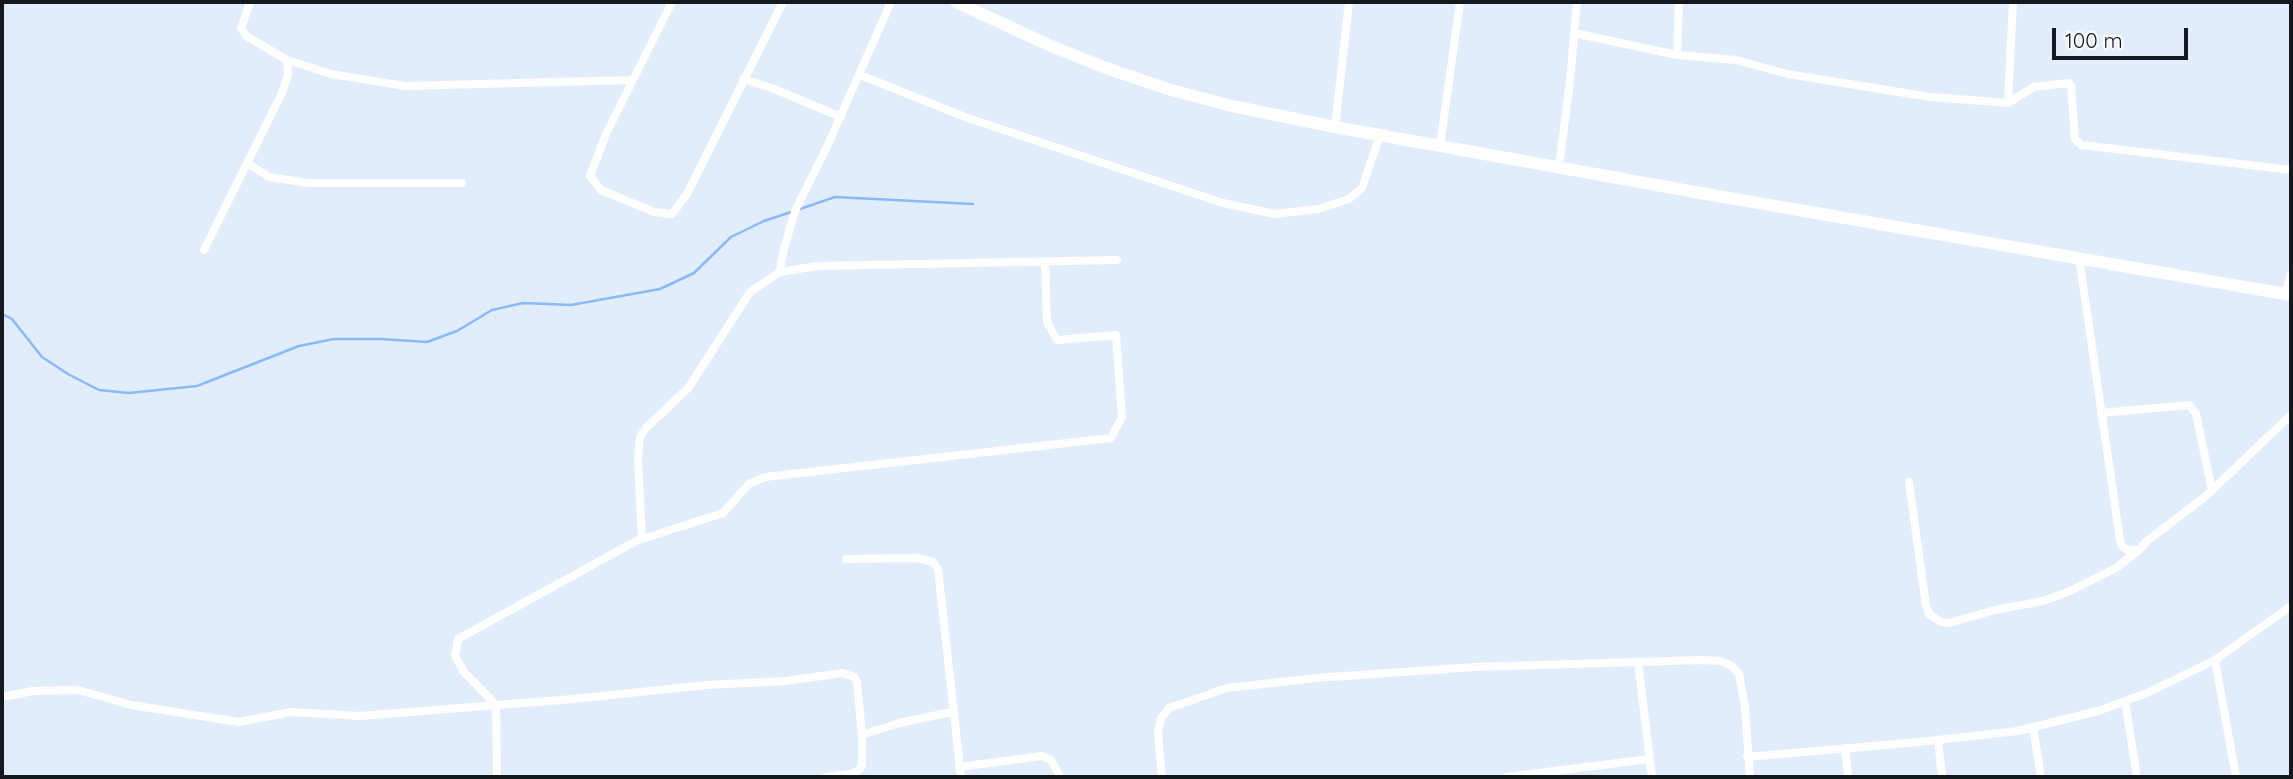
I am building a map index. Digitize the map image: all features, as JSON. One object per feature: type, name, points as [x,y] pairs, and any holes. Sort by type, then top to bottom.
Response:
[{"type":"main road","points":[[956,2],[1051,46],[1171,90],[1232,106],[1440,146],[2288,294]]},
{"type":"street","points":[[250,2],[241,28],[246,36],[287,60],[331,74],[405,86],[632,80]]},
{"type":"street","points":[[672,2],[632,80],[594,161],[590,176],[601,190],[654,212],[672,214],[687,194],[783,2]]},
{"type":"street","points":[[780,272],[795,211],[841,117],[891,2]]},
{"type":"street","points":[[1335,127],[1349,2]]},
{"type":"street","points":[[1440,146],[1460,2]]},
{"type":"street","points":[[1559,167],[1577,2]]},
{"type":"street","points":[[1677,55],[1679,2]]},
{"type":"street","points":[[2008,103],[2013,2]]},
{"type":"street","points":[[1574,33],[1677,55],[1736,60],[1788,74],[1930,97],[2008,103],[2034,87],[2069,83],[2076,139],[2082,145],[2291,170]]},
{"type":"street","points":[[204,250],[282,93],[288,75],[287,60]]},
{"type":"street","points":[[860,75],[965,117],[1223,202],[1275,214],[1318,209],[1349,199],[1362,188],[1380,135]]},
{"type":"street","points":[[743,79],[841,117]]},
{"type":"street","points":[[247,163],[269,177],[308,183],[461,183]]},
{"type":"street","points":[[2079,257],[2120,540],[2127,550],[2139,550]]},
{"type":"street","points":[[642,539],[639,437],[689,387],[750,292],[780,272],[817,266],[1118,260]]},
{"type":"street","points":[[497,777],[496,705],[464,671],[455,656],[458,639],[642,539],[723,513],[749,484],[765,477],[1111,438],[1122,417],[1116,335],[1058,340],[1047,322],[1045,262]]},
{"type":"street","points":[[2288,294],[2291,274]]},
{"type":"street","points":[[2101,413],[2189,405],[2196,414],[2212,490]]},
{"type":"street","points":[[1909,482],[1926,606],[1929,614],[1941,622],[1949,623],[1995,610],[2043,601],[2116,569],[2212,490],[2291,415]]},
{"type":"street","points":[[846,559],[916,558],[933,562],[938,569],[961,777]]},
{"type":"street","points":[[1747,757],[1938,740],[2034,727],[2098,711],[2147,693],[2215,660],[2291,606]]},
{"type":"street","points":[[1162,777],[1158,733],[1161,718],[1169,708],[1227,688],[1316,678],[1474,667],[1702,660],[1720,661],[1732,666],[1739,674],[1745,707],[1750,777]]},
{"type":"street","points":[[2215,660],[2236,777]]},
{"type":"street","points":[[1639,662],[1652,777]]},
{"type":"street","points":[[2,697],[33,691],[78,690],[131,705],[239,722],[291,712],[360,716],[707,685],[785,681],[843,673],[854,677],[857,682],[862,765],[856,775],[826,777]]},
{"type":"street","points":[[2125,701],[2137,777]]},
{"type":"street","points":[[862,735],[899,723],[952,712]]},
{"type":"street","points":[[2034,727],[2041,777]]},
{"type":"street","points":[[1938,740],[1942,777]]},
{"type":"street","points":[[1845,748],[1849,777]]},
{"type":"street","points":[[959,767],[1042,756],[1051,760],[1060,777]]},
{"type":"street","points":[[1507,777],[1649,759]]},
{"type":"waterway","points":[[800,209],[835,197],[973,204]]},
{"type":"waterway","points":[[2,314],[12,319],[42,357],[99,390],[129,393],[197,386],[299,346],[334,339],[427,342],[457,331],[492,310],[523,303],[571,305],[660,289],[694,273],[731,237],[764,221],[794,211]]}]
